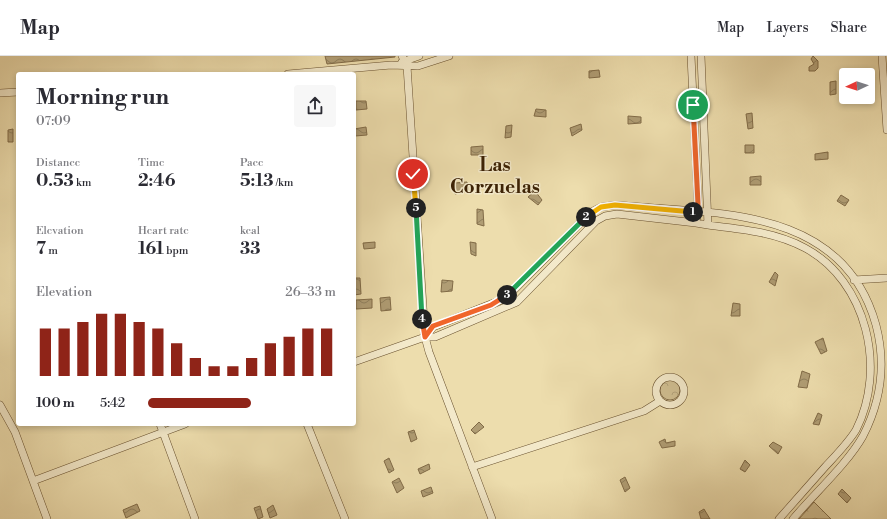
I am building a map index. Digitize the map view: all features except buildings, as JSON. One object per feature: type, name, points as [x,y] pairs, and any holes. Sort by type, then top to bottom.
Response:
[{"type":"street","points":[[311,72],[391,65],[418,56]]},
{"type":"street","points":[[405,61],[422,66],[450,56]]},
{"type":"street","points":[[691,56],[697,213],[696,223]]},
{"type":"street","points":[[701,56],[708,225]]},
{"type":"street","points":[[882,56],[887,130]]},
{"type":"street","points":[[405,61],[425,337],[429,352],[492,519]]},
{"type":"street","points":[[0,93],[16,92]]},
{"type":"street","points":[[425,337],[433,326],[501,300],[514,290],[591,212],[601,207],[615,205],[754,218],[793,230],[825,248],[856,279],[862,288],[873,313],[882,352],[879,392],[873,414],[862,437],[849,455],[793,519]]},
{"type":"street","points":[[356,361],[425,337],[435,337],[517,302],[596,221],[605,216],[617,214],[696,223],[754,231],[789,240],[822,259],[854,295],[862,316],[871,355],[872,373],[869,396],[855,430],[840,450],[779,519]]},
{"type":"street","points":[[847,286],[856,279],[869,280],[887,278]]},
{"type":"street","points":[[854,295],[869,280]]},
{"type":"street","points":[[673,377],[681,382],[684,390],[681,400],[678,403],[669,405],[660,401],[657,397],[656,388],[660,380],[673,377]]},
{"type":"street","points":[[472,467],[644,411],[660,401]]},
{"type":"street","points":[[0,405],[15,432],[47,519]]},
{"type":"street","points":[[160,426],[195,519]]},
{"type":"street","points":[[32,481],[179,426]]},
{"type":"street","points":[[308,426],[345,519]]},
{"type":"green space","points":[[670,380],[677,383],[680,390],[677,397],[670,400],[663,397],[660,390],[663,383]]},
{"type":"green space","points":[[814,502],[831,519],[799,519]]},
{"type":"water","points":[[325,56],[395,56],[395,57],[327,64]]},
{"type":"water","points":[[813,56],[818,61],[818,68],[815,71],[809,71],[809,67],[814,64],[811,59]]},
{"type":"water","points":[[599,70],[600,77],[589,78],[589,71]]},
{"type":"water","points":[[836,81],[836,94],[830,95],[830,82]]},
{"type":"water","points":[[356,101],[366,101],[367,109],[356,110]]},
{"type":"water","points":[[536,109],[546,110],[546,117],[534,116]]},
{"type":"water","points":[[752,113],[753,128],[748,129],[746,114]]},
{"type":"water","points":[[628,116],[641,117],[641,123],[628,124]]},
{"type":"water","points":[[581,124],[582,130],[572,136],[570,128]]},
{"type":"water","points":[[512,125],[511,137],[505,138],[506,126]]},
{"type":"water","points":[[366,127],[367,135],[356,136],[356,129]]},
{"type":"water","points":[[13,129],[13,142],[8,142],[8,130]]},
{"type":"water","points":[[745,145],[754,145],[754,153],[745,153]]},
{"type":"water","points":[[483,146],[483,155],[471,155],[471,147]]},
{"type":"water","points":[[828,152],[828,159],[815,160],[815,154]]},
{"type":"water","points":[[761,176],[761,185],[750,185],[750,177]]},
{"type":"water","points":[[467,182],[469,191],[455,194],[455,183]]},
{"type":"water","points":[[535,191],[542,200],[538,205],[528,197]]},
{"type":"water","points":[[841,195],[849,200],[845,206],[837,201]]},
{"type":"water","points":[[477,209],[483,210],[484,226],[477,224]]},
{"type":"water","points":[[375,242],[375,248],[364,249],[363,243]]},
{"type":"water","points":[[470,242],[476,243],[476,256],[471,254]]},
{"type":"water","points":[[775,272],[778,275],[775,286],[769,282]]},
{"type":"water","points":[[356,278],[360,278],[361,294],[356,295]]},
{"type":"water","points":[[442,280],[453,281],[452,291],[441,292]]},
{"type":"water","points":[[390,297],[391,310],[381,311],[380,298]]},
{"type":"water","points":[[372,299],[372,308],[356,309],[356,300]]},
{"type":"water","points":[[733,303],[740,304],[740,316],[731,316]]},
{"type":"water","points":[[823,338],[827,351],[821,354],[815,342]]},
{"type":"water","points":[[802,371],[810,374],[807,388],[798,387]]},
{"type":"water","points":[[818,413],[822,415],[819,425],[813,424]]},
{"type":"water","points":[[479,422],[484,427],[475,434],[471,430]]},
{"type":"water","points":[[414,430],[417,439],[411,442],[408,432]]},
{"type":"water","points":[[665,439],[666,443],[675,441],[675,446],[662,448],[659,442]]},
{"type":"water","points":[[773,442],[782,447],[778,454],[769,446]]},
{"type":"water","points":[[389,458],[394,470],[389,473],[384,461]]},
{"type":"water","points":[[745,460],[750,465],[745,472],[740,469]]},
{"type":"water","points":[[429,464],[430,469],[420,474],[418,469]]},
{"type":"water","points":[[625,477],[630,488],[625,492],[620,480]]},
{"type":"water","points":[[399,478],[404,488],[397,493],[392,482]]},
{"type":"water","points":[[431,487],[433,493],[423,497],[421,491]]},
{"type":"water","points":[[842,489],[851,498],[847,503],[838,494]]},
{"type":"water","points":[[137,504],[140,511],[126,518],[123,510]]},
{"type":"water","points":[[273,505],[277,515],[270,518],[267,509]]},
{"type":"water","points":[[260,506],[263,517],[258,519],[254,508]]},
{"type":"water","points":[[704,509],[710,519],[701,519],[699,512]]},
{"type":"district","name":"Las Corzuelas","points":[[495,176]]},
{"type":"route","points":[[413,174],[422,321],[425,337],[433,326],[501,300],[514,290],[591,212],[601,207],[615,205],[697,213],[698,204],[693,105]]}]
